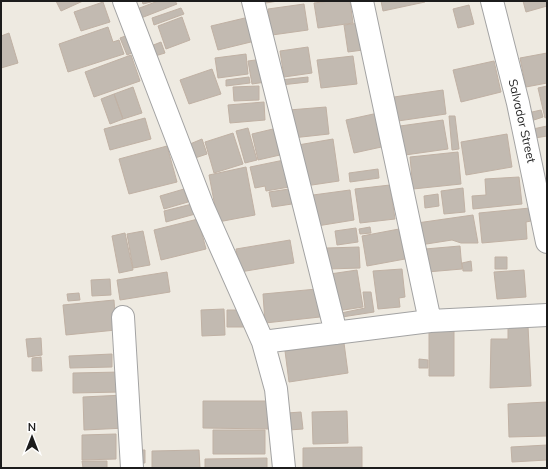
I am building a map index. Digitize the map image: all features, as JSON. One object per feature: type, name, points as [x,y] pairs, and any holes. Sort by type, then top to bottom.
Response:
[{"type":"street","points":[[124,1],[204,207],[263,342],[276,389],[284,468]]},
{"type":"street","points":[[254,1],[336,333]]},
{"type":"street","points":[[362,1],[430,321]]},
{"type":"street","name":"Salvador Street","points":[[492,1],[518,103],[547,242]]},
{"type":"street","points":[[263,342],[430,321],[547,315]]},
{"type":"street","points":[[123,317],[132,468]]},
{"type":"building","points":[[56,1],[83,1],[61,11]]},
{"type":"building","points":[[142,1],[155,1],[143,4]]},
{"type":"building","points":[[158,1],[175,1],[177,4],[141,18],[137,9]]},
{"type":"building","points":[[259,1],[278,1],[260,4]]},
{"type":"building","points":[[350,1],[353,23],[318,28],[314,3]]},
{"type":"building","points":[[381,1],[425,1],[425,2],[383,11]]},
{"type":"building","points":[[523,1],[547,1],[547,6],[526,12]]},
{"type":"building","points":[[103,2],[110,22],[81,31],[74,12]]},
{"type":"building","points":[[304,4],[308,30],[272,35],[268,9]]},
{"type":"building","points":[[469,5],[474,24],[458,28],[453,9]]},
{"type":"building","points":[[181,8],[184,14],[154,25],[152,18]]},
{"type":"building","points":[[182,17],[190,40],[166,49],[158,26]]},
{"type":"building","points":[[249,17],[255,41],[218,50],[211,26]]},
{"type":"building","points":[[359,23],[363,50],[348,52],[344,25]]},
{"type":"building","points":[[108,27],[113,42],[119,40],[124,54],[68,72],[59,44]]},
{"type":"building","points":[[9,33],[18,63],[1,68],[1,36]]},
{"type":"building","points":[[128,35],[134,52],[127,55],[120,38]]},
{"type":"building","points":[[161,42],[165,53],[155,56],[151,46]]},
{"type":"building","points":[[308,47],[312,73],[284,77],[280,51]]},
{"type":"building","points":[[547,53],[547,83],[526,87],[520,58]]},
{"type":"building","points":[[246,54],[248,74],[218,78],[215,58]]},
{"type":"building","points":[[131,55],[140,81],[94,97],[85,72]]},
{"type":"building","points":[[353,56],[357,84],[321,88],[317,60]]},
{"type":"building","points":[[263,59],[266,82],[252,84],[248,61]]},
{"type":"building","points":[[494,61],[501,92],[461,102],[453,70]]},
{"type":"building","points":[[212,69],[221,94],[189,104],[180,80]]},
{"type":"building","points":[[249,77],[250,83],[226,86],[226,80]]},
{"type":"building","points":[[308,77],[308,82],[281,85],[280,80]]},
{"type":"building","points":[[259,86],[259,100],[234,101],[233,87]]},
{"type":"building","points":[[547,86],[547,117],[545,118],[538,88]]},
{"type":"building","points":[[133,87],[142,113],[123,119],[114,94]]},
{"type":"building","points":[[443,90],[446,114],[398,121],[394,97]]},
{"type":"building","points":[[114,94],[123,119],[110,124],[101,99]]},
{"type":"building","points":[[264,102],[265,120],[230,123],[228,105]]},
{"type":"building","points":[[326,107],[329,134],[292,138],[289,110]]},
{"type":"building","points":[[541,110],[543,117],[534,120],[532,112]]},
{"type":"building","points":[[378,113],[386,146],[354,153],[346,120]]},
{"type":"building","points":[[449,116],[455,116],[459,149],[452,150]]},
{"type":"building","points":[[145,118],[151,139],[110,150],[104,129]]},
{"type":"building","points":[[443,120],[448,149],[405,155],[400,126]]},
{"type":"building","points":[[547,126],[547,136],[535,138],[533,129]]},
{"type":"building","points":[[248,128],[257,160],[245,163],[236,131]]},
{"type":"building","points":[[273,129],[280,155],[258,160],[252,134]]},
{"type":"building","points":[[233,133],[243,164],[214,173],[205,142]]},
{"type":"building","points":[[507,134],[512,167],[466,175],[461,142]]},
{"type":"building","points":[[202,139],[207,154],[195,158],[190,144]]},
{"type":"building","points":[[333,139],[339,181],[305,186],[298,145]]},
{"type":"building","points":[[167,146],[177,182],[129,194],[119,159]]},
{"type":"building","points":[[458,152],[461,184],[413,189],[410,157]]},
{"type":"building","points":[[284,160],[289,187],[266,191],[265,186],[255,188],[250,167]]},
{"type":"building","points":[[246,167],[255,215],[218,222],[209,175]]},
{"type":"building","points":[[378,169],[379,178],[350,182],[349,173]]},
{"type":"building","points":[[519,177],[522,204],[473,209],[472,196],[486,195],[485,179]]},
{"type":"building","points":[[390,185],[395,219],[360,223],[355,189]]},
{"type":"building","points":[[463,188],[465,212],[444,214],[441,191]]},
{"type":"building","points":[[184,189],[188,202],[164,209],[160,196]]},
{"type":"building","points":[[289,189],[292,204],[272,207],[269,192]]},
{"type":"building","points":[[350,190],[354,220],[317,226],[313,195]]},
{"type":"building","points":[[438,194],[439,206],[425,208],[424,196]]},
{"type":"building","points":[[196,203],[199,213],[166,222],[164,211]]},
{"type":"building","points":[[530,208],[531,221],[526,222],[527,239],[482,243],[479,213]]},
{"type":"building","points":[[473,215],[478,243],[461,243],[452,240],[420,245],[417,223]]},
{"type":"building","points":[[198,219],[206,249],[161,260],[154,230]]},
{"type":"building","points":[[370,227],[371,233],[360,234],[359,229]]},
{"type":"building","points":[[356,228],[358,242],[337,245],[335,231]]},
{"type":"building","points":[[399,229],[405,259],[367,266],[362,236]]},
{"type":"building","points":[[143,231],[150,265],[133,268],[127,234]]},
{"type":"building","points":[[125,233],[133,270],[119,273],[112,236]]},
{"type":"building","points":[[290,240],[294,263],[240,272],[236,249]]},
{"type":"building","points":[[460,246],[462,269],[427,272],[425,249]]},
{"type":"building","points":[[359,247],[360,268],[328,269],[327,248]]},
{"type":"building","points":[[495,257],[507,257],[507,269],[495,269]]},
{"type":"building","points":[[471,261],[472,271],[463,271],[462,263]]},
{"type":"building","points":[[402,269],[405,297],[399,298],[400,307],[378,309],[373,271]]},
{"type":"building","points":[[357,270],[363,307],[337,311],[330,274]]},
{"type":"building","points":[[524,270],[526,297],[497,299],[494,272]]},
{"type":"building","points":[[167,272],[170,292],[120,300],[117,280]]},
{"type":"building","points":[[110,279],[111,295],[92,296],[91,280]]},
{"type":"building","points":[[317,289],[320,317],[265,323],[263,294]]},
{"type":"building","points":[[363,292],[371,292],[374,312],[342,317],[341,313],[365,308]]},
{"type":"building","points":[[79,293],[80,300],[68,301],[67,294]]},
{"type":"building","points":[[114,300],[116,330],[66,335],[63,305]]},
{"type":"building","points":[[224,309],[225,335],[202,336],[201,310]]},
{"type":"building","points":[[227,310],[238,310],[246,327],[227,327]]},
{"type":"building","points":[[508,326],[528,326],[531,386],[490,388],[491,339],[508,339]]},
{"type":"building","points":[[429,331],[454,331],[454,376],[429,376]]},
{"type":"building","points":[[41,338],[42,355],[28,357],[26,339]]},
{"type":"building","points":[[344,343],[348,373],[289,382],[285,351]]},
{"type":"building","points":[[112,354],[112,367],[70,368],[69,356]]},
{"type":"building","points":[[41,357],[42,371],[32,371],[32,358]]},
{"type":"building","points":[[419,359],[428,360],[428,368],[419,368]]},
{"type":"building","points":[[121,372],[121,392],[73,393],[73,373]]},
{"type":"building","points":[[124,395],[126,428],[84,430],[83,397]]},
{"type":"building","points":[[203,401],[268,401],[268,429],[203,428]]},
{"type":"building","points":[[547,402],[547,436],[509,437],[508,404]]},
{"type":"building","points":[[347,411],[348,443],[313,444],[312,412]]},
{"type":"building","points":[[301,412],[303,429],[289,430],[287,413]]},
{"type":"building","points":[[213,430],[265,430],[265,454],[213,454]]},
{"type":"building","points":[[116,434],[116,459],[82,460],[82,435]]},
{"type":"building","points":[[547,445],[547,460],[512,462],[511,447]]},
{"type":"building","points":[[362,447],[362,468],[303,468],[303,448]]},
{"type":"building","points":[[134,450],[145,450],[145,463],[134,463]]},
{"type":"building","points":[[199,450],[200,468],[152,468],[152,451]]},
{"type":"building","points":[[267,458],[267,468],[205,468],[205,459]]},
{"type":"building","points":[[82,461],[107,461],[107,468],[83,468]]}]
